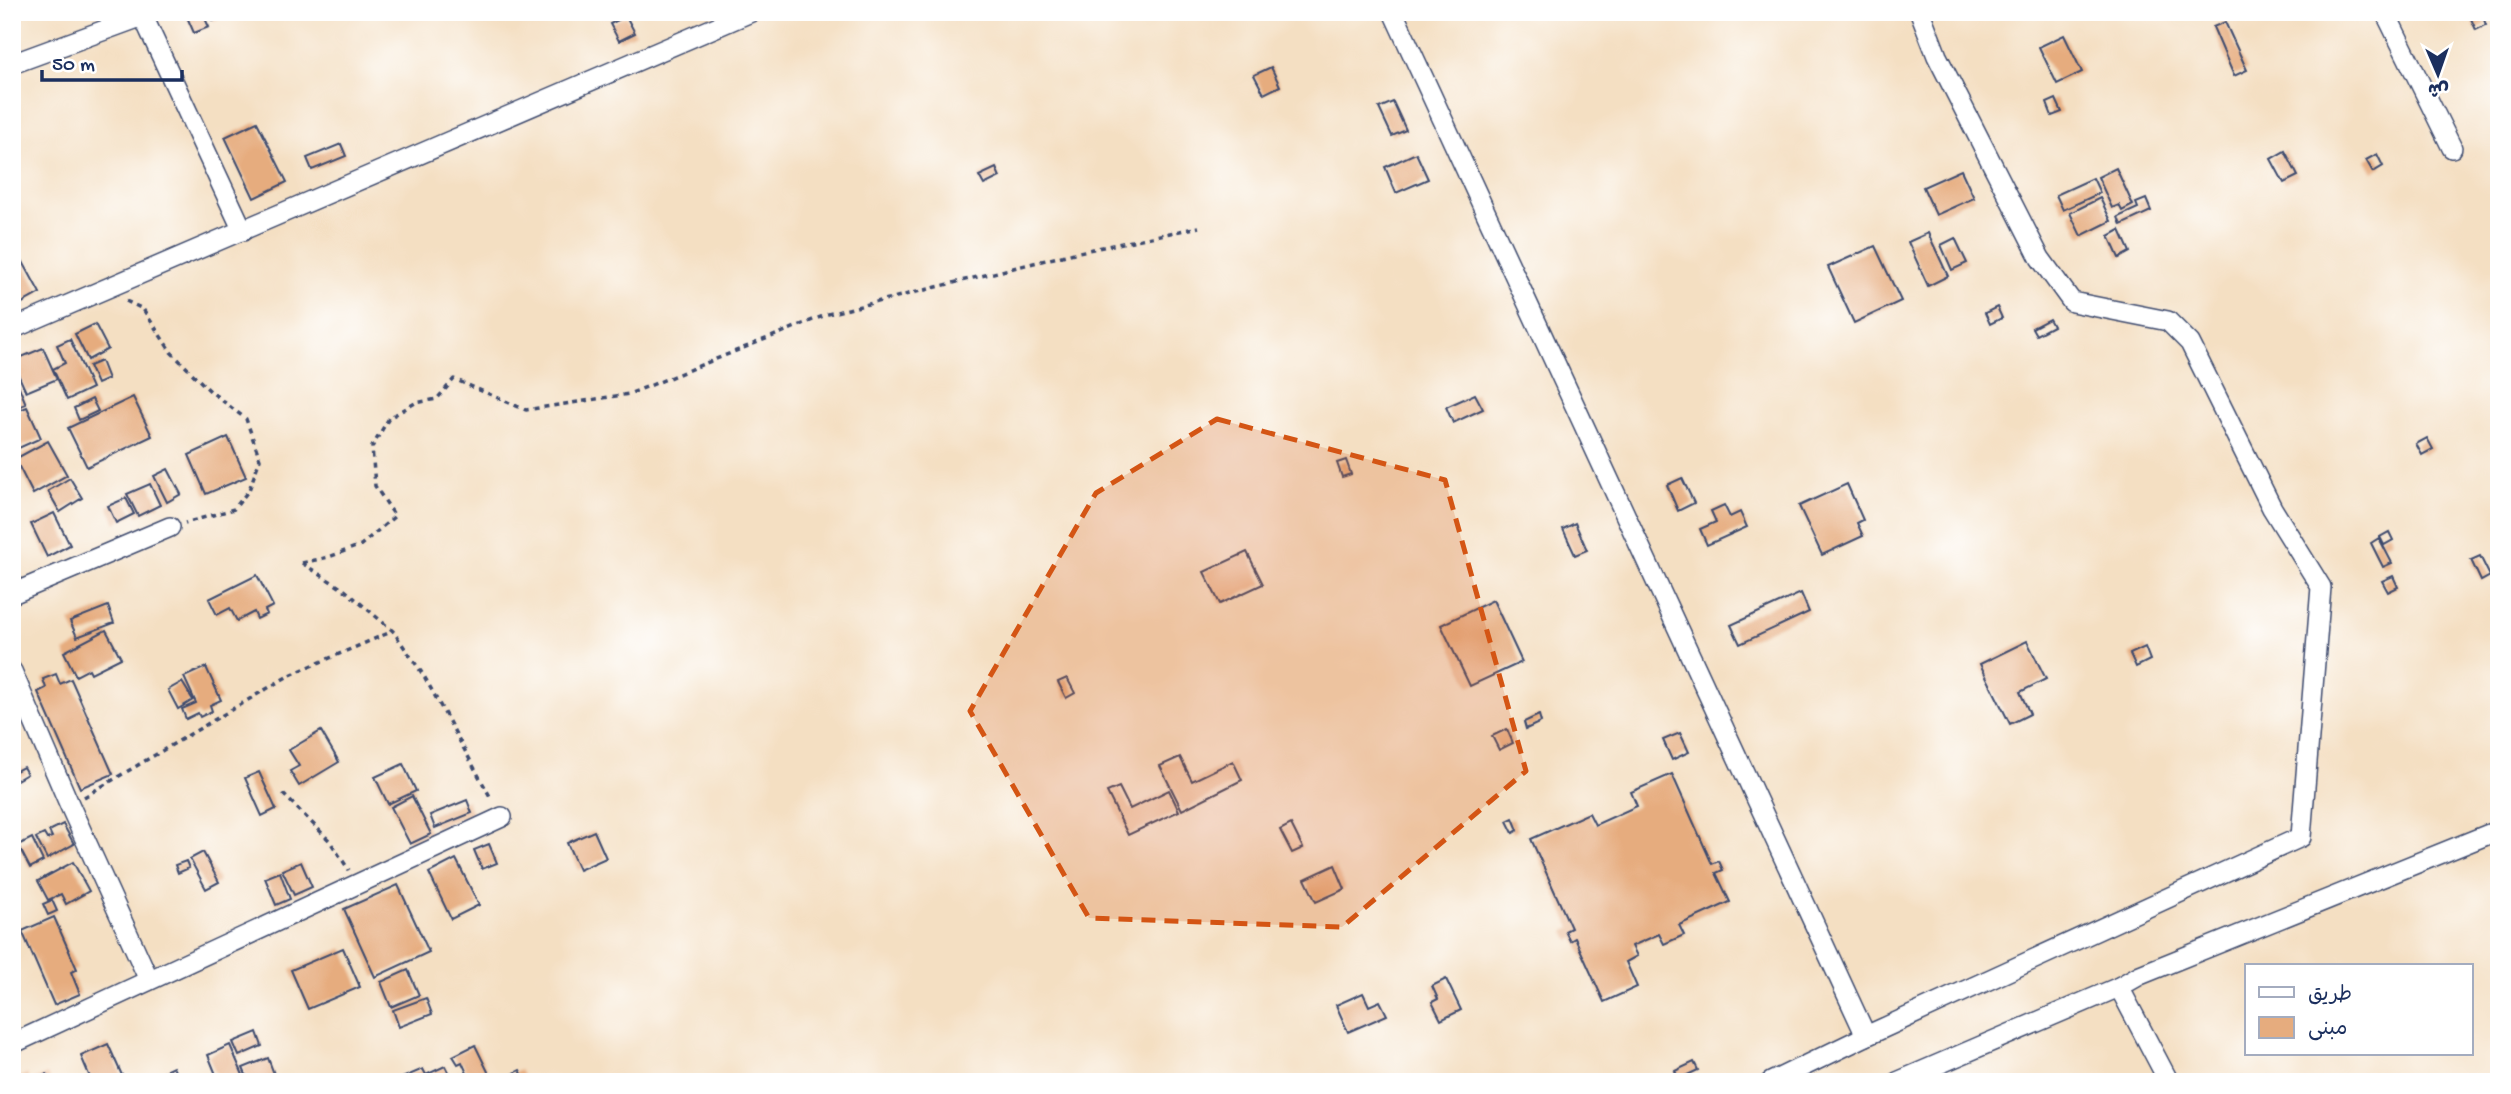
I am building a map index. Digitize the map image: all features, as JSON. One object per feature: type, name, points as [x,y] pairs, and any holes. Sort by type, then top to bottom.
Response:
[{"type":"street","points":[[12,329],[751,12]]},
{"type":"street","points":[[1393,12],[1866,1036]]},
{"type":"street","points":[[1771,1082],[2301,837],[2322,587],[2272,508],[2190,343],[2168,321],[2071,302],[2040,258],[1937,56],[1920,12]]},
{"type":"street","points":[[2385,12],[2452,148]]},
{"type":"street","points":[[12,64],[142,14],[243,231]]},
{"type":"street","points":[[12,594],[170,527]]},
{"type":"street","points":[[12,671],[149,980]]},
{"type":"street","points":[[12,1044],[502,817]]},
{"type":"street","points":[[1897,1082],[2119,987],[2140,975],[2499,830]]},
{"type":"street","points":[[2119,987],[2169,1082]]},
{"type":"path","points":[[502,817],[424,676],[393,631],[346,590],[302,563],[329,557],[361,545],[395,516],[375,486],[372,447],[389,418],[415,403],[437,399],[454,379],[526,410],[629,394],[828,314],[1074,253],[1199,227]]},
{"type":"path","points":[[105,290],[143,309],[171,352],[210,391],[246,419],[260,459],[249,490],[234,509],[170,527]]},
{"type":"path","points":[[70,806],[290,675],[393,631]]},
{"type":"path","points":[[283,794],[328,840],[358,884]]},
{"type":"highlighted area","points":[[1217,419],[1445,480],[1526,771],[1342,927],[1089,918],[970,711],[1096,493]]},
{"type":"building","points":[[202,12],[209,27],[194,33],[187,17]]},
{"type":"building","points":[[209,12],[234,12],[213,21]]},
{"type":"building","points":[[2468,12],[2481,12],[2486,25],[2476,30]]},
{"type":"building","points":[[626,16],[635,33],[619,41],[610,24]]},
{"type":"building","points":[[2225,22],[2247,70],[2234,76],[2213,27]]},
{"type":"building","points":[[2064,35],[2082,72],[2057,84],[2039,47]]},
{"type":"building","points":[[1271,67],[1280,86],[1264,94],[1254,75]]},
{"type":"building","points":[[2056,99],[2062,112],[2052,116],[2047,103]]},
{"type":"building","points":[[1393,102],[1406,130],[1392,136],[1379,108]]},
{"type":"building","points":[[257,122],[287,182],[254,198],[225,137]]},
{"type":"building","points":[[341,144],[346,156],[312,170],[307,158]]},
{"type":"building","points":[[2285,151],[2298,176],[2284,183],[2271,159]]},
{"type":"building","points":[[1416,153],[1428,179],[1396,193],[1385,167]]},
{"type":"building","points":[[2377,154],[2383,166],[2373,172],[2366,160]]},
{"type":"building","points":[[996,168],[1000,177],[984,185],[979,176]]},
{"type":"building","points":[[2116,168],[2133,205],[2122,211],[2119,205],[2112,208],[2098,177]]},
{"type":"building","points":[[1961,170],[1974,198],[1936,215],[1923,187]]},
{"type":"building","points":[[2093,178],[2100,193],[2063,210],[2056,195]]},
{"type":"building","points":[[2100,198],[2111,221],[2081,236],[2070,213]]},
{"type":"building","points":[[2146,199],[2151,211],[2121,225],[2118,217],[2138,208],[2136,203]]},
{"type":"building","points":[[2120,230],[2130,252],[2119,258],[2109,236]]},
{"type":"building","points":[[1928,233],[1948,276],[1928,286],[1908,242]]},
{"type":"building","points":[[1955,238],[1967,263],[1952,270],[1941,245]]},
{"type":"building","points":[[1875,246],[1901,301],[1854,323],[1828,267]]},
{"type":"building","points":[[22,260],[40,293],[13,308],[12,265]]},
{"type":"building","points":[[1997,307],[2002,318],[1990,324],[1985,313]]},
{"type":"building","points":[[2049,319],[2053,326],[2036,335],[2032,328]]},
{"type":"building","points":[[95,324],[108,349],[88,360],[75,334]]},
{"type":"building","points":[[70,339],[92,388],[67,400],[53,369],[65,363],[57,345]]},
{"type":"building","points":[[43,348],[57,379],[26,392],[12,361]]},
{"type":"building","points":[[101,361],[108,379],[97,384],[89,366]]},
{"type":"building","points":[[12,370],[26,404],[12,409]]},
{"type":"building","points":[[1475,394],[1483,409],[1453,423],[1446,407]]},
{"type":"building","points":[[133,397],[152,436],[87,467],[68,428]]},
{"type":"building","points":[[92,399],[98,411],[79,420],[74,408]]},
{"type":"building","points":[[27,407],[41,438],[12,451],[12,413]]},
{"type":"building","points":[[228,437],[246,477],[206,494],[189,455]]},
{"type":"building","points":[[2427,438],[2433,449],[2422,455],[2416,444]]},
{"type":"building","points":[[48,441],[67,475],[33,494],[15,459]]},
{"type":"building","points":[[1346,460],[1351,474],[1342,477],[1337,463]]},
{"type":"building","points":[[168,469],[181,494],[167,502],[154,476]]},
{"type":"building","points":[[70,478],[82,498],[60,512],[48,491]]},
{"type":"building","points":[[1682,478],[1694,503],[1678,511],[1667,485]]},
{"type":"building","points":[[150,484],[160,505],[138,516],[127,494]]},
{"type":"building","points":[[1847,484],[1863,520],[1857,523],[1863,536],[1822,555],[1799,506]]},
{"type":"building","points":[[126,498],[134,514],[116,523],[108,506]]},
{"type":"building","points":[[1724,505],[1730,517],[1740,512],[1747,527],[1707,545],[1700,529],[1716,522],[1711,511]]},
{"type":"building","points":[[54,513],[70,545],[47,557],[31,524]]},
{"type":"building","points":[[1575,523],[1587,550],[1575,555],[1563,529]]},
{"type":"building","points":[[2389,532],[2393,540],[2384,545],[2380,537]]},
{"type":"building","points":[[2379,538],[2392,563],[2383,567],[2371,543]]},
{"type":"building","points":[[1247,552],[1263,584],[1220,604],[1204,572]]},
{"type":"building","points":[[2480,556],[2490,576],[2481,581],[2471,560]]},
{"type":"building","points":[[257,575],[273,606],[265,610],[267,614],[257,619],[254,612],[237,621],[230,608],[217,615],[209,599]]},
{"type":"building","points":[[2393,576],[2398,587],[2388,592],[2382,581]]},
{"type":"building","points":[[1801,593],[1809,612],[1740,644],[1731,625]]},
{"type":"building","points":[[1493,600],[1522,662],[1470,686],[1441,625]]},
{"type":"building","points":[[108,606],[114,623],[77,637],[70,621]]},
{"type":"building","points":[[106,630],[121,658],[91,673],[89,669],[76,676],[64,652]]},
{"type":"building","points":[[2027,641],[2046,679],[2020,692],[2030,714],[2010,724],[1980,664]]},
{"type":"building","points":[[2145,647],[2150,660],[2136,667],[2130,654]]},
{"type":"building","points":[[206,667],[221,700],[210,705],[212,711],[200,717],[198,713],[186,719],[182,709],[196,703],[184,677]]},
{"type":"building","points":[[56,674],[60,684],[71,679],[113,774],[80,788],[38,692],[46,688],[43,679]]},
{"type":"building","points":[[1067,678],[1075,693],[1066,698],[1058,682]]},
{"type":"building","points":[[182,682],[193,700],[178,709],[168,690]]},
{"type":"building","points":[[1539,715],[1541,722],[1526,729],[1524,722]]},
{"type":"building","points":[[1507,729],[1513,743],[1499,750],[1492,736]]},
{"type":"building","points":[[321,731],[339,762],[299,786],[290,771],[299,766],[289,750]]},
{"type":"building","points":[[1680,733],[1689,752],[1672,760],[1663,740]]},
{"type":"building","points":[[1180,757],[1192,781],[1233,761],[1242,780],[1182,810],[1160,766]]},
{"type":"building","points":[[403,764],[416,791],[388,804],[375,777]]},
{"type":"building","points":[[23,767],[27,774],[15,781],[12,773]]},
{"type":"building","points":[[259,772],[276,809],[262,816],[245,778]]},
{"type":"building","points":[[1672,774],[1712,864],[1719,861],[1723,870],[1716,873],[1730,902],[1679,925],[1684,935],[1664,944],[1659,934],[1632,946],[1637,956],[1626,962],[1637,987],[1604,1002],[1575,938],[1570,941],[1565,931],[1571,928],[1531,839],[1589,813],[1595,825],[1637,806],[1631,792]]},
{"type":"building","points":[[1119,787],[1130,809],[1169,790],[1179,811],[1128,835],[1107,792]]},
{"type":"building","points":[[412,796],[431,834],[410,844],[391,807]]},
{"type":"building","points":[[467,800],[472,813],[435,828],[430,815]]},
{"type":"building","points":[[1513,818],[1518,830],[1513,833],[1507,821]]},
{"type":"building","points":[[63,824],[74,844],[47,859],[36,838],[44,834],[47,839],[52,837],[49,831]]},
{"type":"building","points":[[1291,824],[1303,848],[1292,853],[1280,830]]},
{"type":"building","points":[[594,831],[606,858],[579,870],[567,843]]},
{"type":"building","points":[[32,838],[43,861],[30,868],[18,845]]},
{"type":"building","points":[[489,844],[497,863],[482,869],[474,850]]},
{"type":"building","points":[[203,852],[219,882],[206,889],[190,859]]},
{"type":"building","points":[[456,859],[479,905],[451,919],[429,873]]},
{"type":"building","points":[[186,861],[189,868],[178,873],[175,865]]},
{"type":"building","points":[[73,862],[89,891],[66,904],[61,894],[48,900],[38,881]]},
{"type":"building","points":[[301,862],[312,887],[294,895],[282,870]]},
{"type":"building","points":[[1335,865],[1345,889],[1316,902],[1305,879]]},
{"type":"building","points":[[280,872],[290,899],[276,905],[265,878]]},
{"type":"building","points":[[398,885],[429,952],[375,977],[344,909]]},
{"type":"building","points":[[52,900],[57,911],[48,915],[43,904]]},
{"type":"building","points":[[54,917],[77,969],[71,972],[80,994],[54,1005],[22,931]]},
{"type":"building","points":[[343,948],[360,987],[308,1009],[291,970]]},
{"type":"building","points":[[408,970],[419,995],[391,1007],[381,982]]},
{"type":"building","points":[[1446,979],[1461,1010],[1441,1020],[1432,1002],[1438,999],[1432,986]]},
{"type":"building","points":[[1363,993],[1369,1006],[1380,1001],[1387,1015],[1348,1032],[1336,1005]]},
{"type":"building","points":[[426,998],[432,1014],[399,1027],[393,1010]]},
{"type":"building","points":[[257,1032],[262,1046],[239,1056],[233,1042]]},
{"type":"building","points":[[108,1044],[125,1082],[92,1082],[81,1056]]},
{"type":"building","points":[[230,1045],[246,1082],[219,1082],[208,1055]]},
{"type":"building","points":[[475,1045],[493,1082],[471,1082],[462,1062],[458,1064],[453,1056]]},
{"type":"building","points":[[268,1058],[277,1082],[249,1082],[243,1068]]},
{"type":"building","points":[[1694,1062],[1698,1070],[1679,1079],[1675,1071]]},
{"type":"building","points":[[445,1066],[453,1082],[404,1082],[402,1078],[423,1069],[426,1075]]},
{"type":"building","points":[[173,1067],[180,1082],[141,1082]]},
{"type":"building","points":[[520,1070],[526,1082],[497,1082]]},
{"type":"building","points":[[27,1074],[30,1082],[23,1082],[20,1077]]},
{"type":"building","points":[[47,1074],[50,1082],[30,1082]]}]
